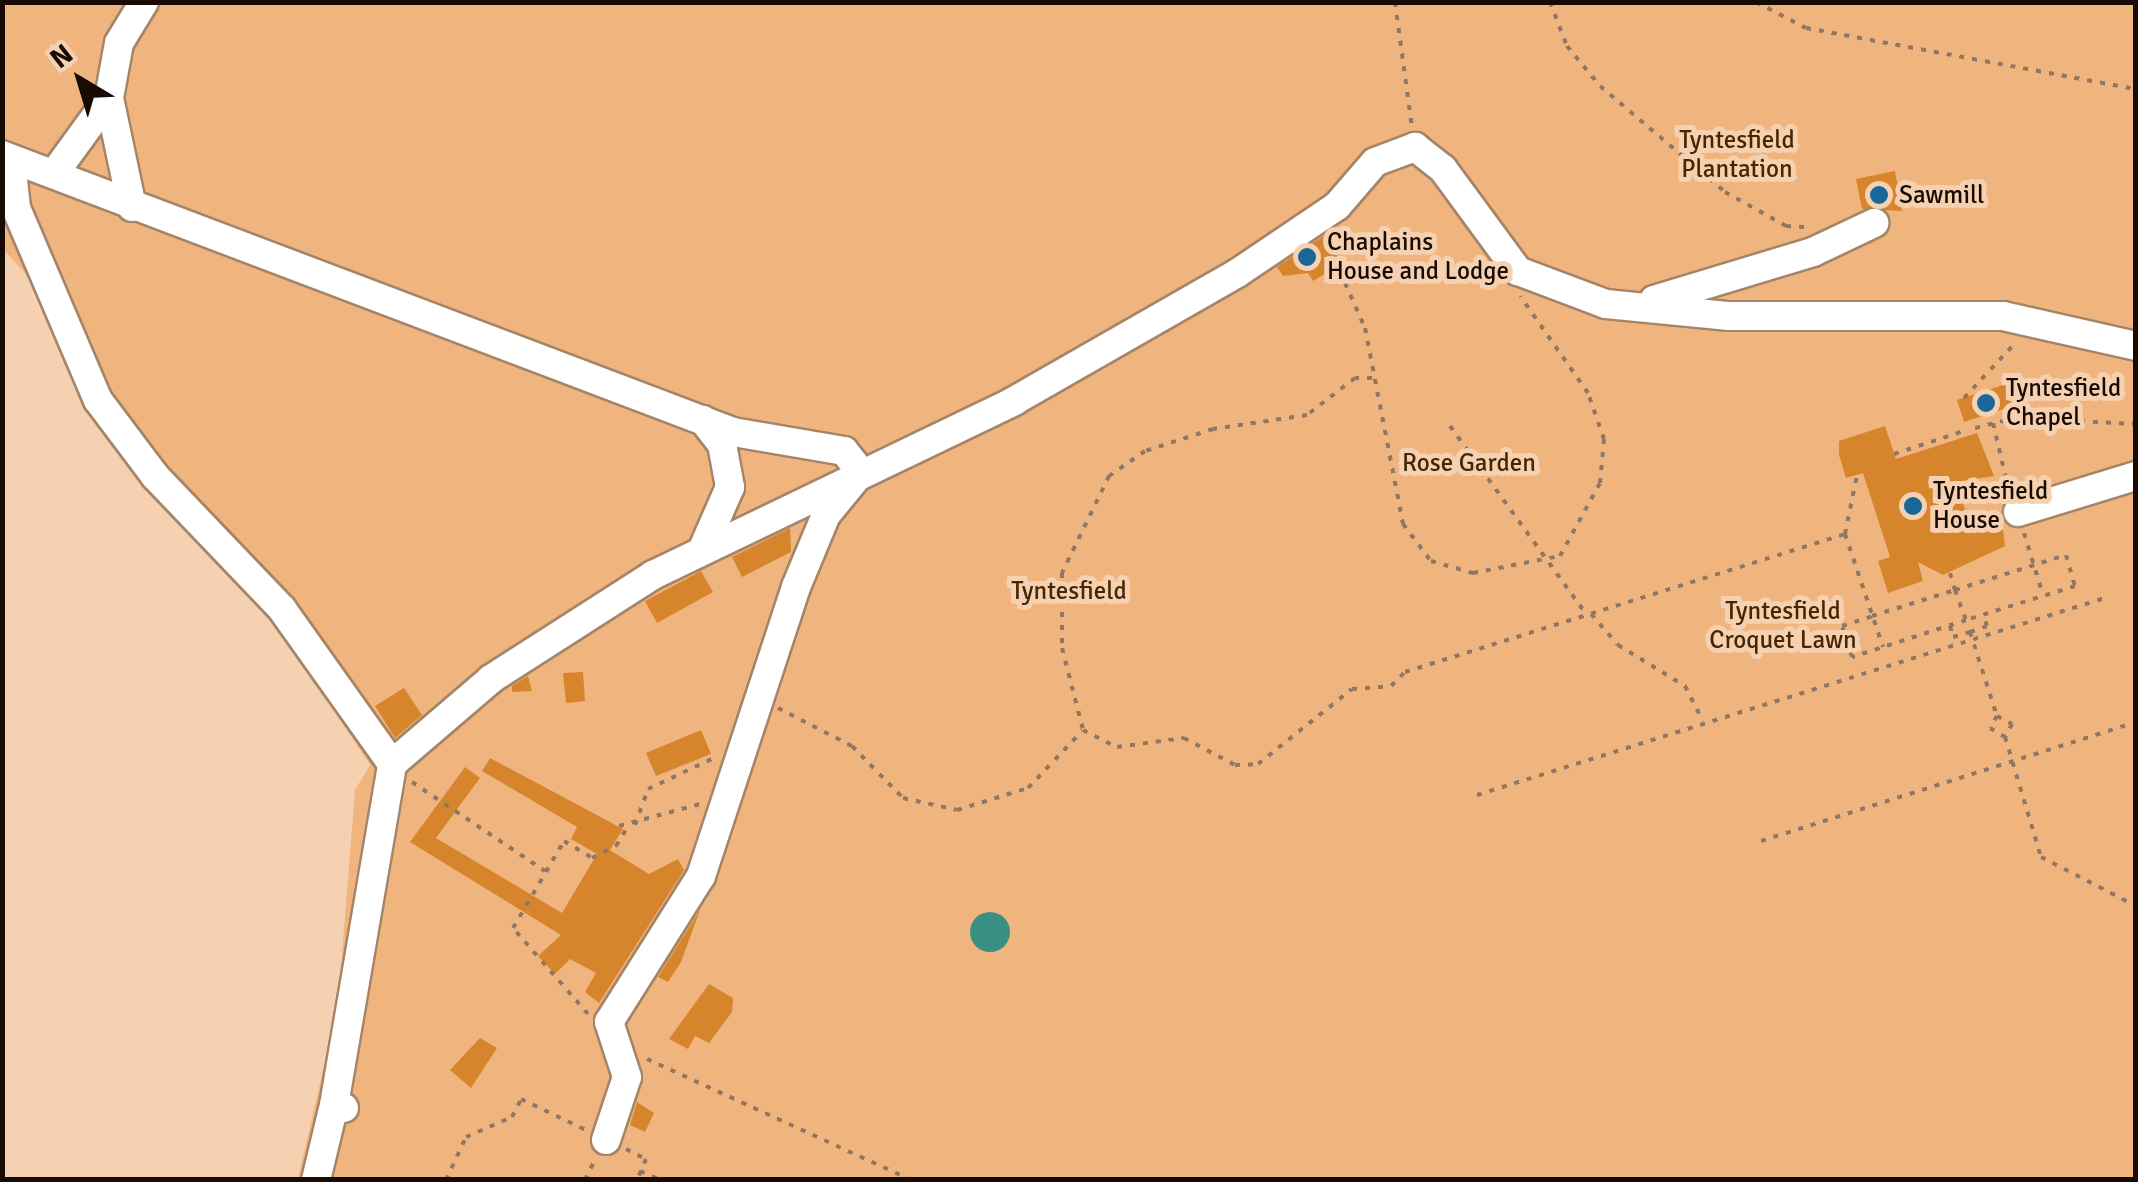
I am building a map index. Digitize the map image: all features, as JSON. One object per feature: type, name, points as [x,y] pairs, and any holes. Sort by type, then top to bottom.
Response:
[{"type":"lane","points":[[132,207],[108,98],[119,44],[144,2]]},
{"type":"lane","points":[[56,171],[108,98]]},
{"type":"lane","points":[[316,1180],[339,1106],[392,764],[491,680],[704,547],[1014,402],[1236,274],[1337,206],[1376,162],[1415,147],[1443,168],[1518,271],[1606,304],[1730,316],[2020,318],[2136,346]]},
{"type":"lane","points":[[392,764],[282,609],[155,476],[98,400],[16,208],[6,158],[56,171],[132,207],[702,420],[844,451],[862,472]]},
{"type":"lane","points":[[1638,305],[1813,252],[1874,222]]},
{"type":"lane","points":[[702,420],[722,444],[730,487],[704,547]]},
{"type":"lane","points":[[606,1140],[626,1096],[617,1041],[609,1022],[701,876],[750,744],[826,515],[862,472]]},
{"type":"lane","points":[[2018,512],[2136,476]]},
{"type":"path","points":[[1395,2],[1415,147]]},
{"type":"path","points":[[1550,2],[1567,46],[1600,86],[1675,151],[1786,226],[1819,228]]},
{"type":"path","points":[[1756,2],[1806,28],[2136,89]]},
{"type":"path","points":[[1344,283],[1365,328],[1392,490],[1421,553],[1473,573],[1548,562],[1590,509],[1604,439],[1588,392],[1511,279]]},
{"type":"path","points":[[1964,398],[2010,350],[2020,318]]},
{"type":"path","points":[[1082,730],[1062,648],[1062,573],[1109,476],[1145,452],[1213,429],[1307,415],[1355,378],[1372,378]]},
{"type":"path","points":[[1993,422],[2018,512]]},
{"type":"path","points":[[1976,428],[1993,422],[2136,424]]},
{"type":"path","points":[[1450,426],[1589,614],[1618,646],[1685,686],[1704,723]]},
{"type":"path","points":[[1894,454],[1967,430]]},
{"type":"path","points":[[1857,474],[1846,534],[1883,647]]},
{"type":"path","points":[[1082,730],[1117,747],[1184,738],[1234,764],[1258,764],[1352,690],[1391,686],[1405,672],[1846,534]]},
{"type":"path","points":[[2028,547],[2044,595]]},
{"type":"path","points":[[2066,555],[2075,586],[1852,657],[1842,626],[1872,616],[2066,555]]},
{"type":"path","points":[[1950,573],[1966,620]]},
{"type":"path","points":[[1476,795],[2105,598]]},
{"type":"path","points":[[1950,626],[1954,637],[1970,632],[1987,626],[1984,615]]},
{"type":"path","points":[[1970,632],[1997,716],[1990,728],[2005,736]]},
{"type":"path","points":[[764,703],[852,746],[903,798],[957,810],[1028,788],[1082,730]]},
{"type":"path","points":[[1997,716],[2011,721],[2005,736],[2041,857],[2136,906]]},
{"type":"path","points":[[1761,841],[2011,758],[2129,724]]},
{"type":"path","points":[[594,1020],[512,928],[564,841],[592,858],[616,846],[662,779],[750,744]]},
{"type":"path","points":[[392,764],[545,871]]},
{"type":"path","points":[[619,826],[674,816],[714,790]]},
{"type":"path","points":[[617,1041],[910,1180]]},
{"type":"path","points":[[446,1180],[466,1137],[512,1117],[521,1099],[606,1140]]},
{"type":"path","points":[[637,1180],[646,1159]]},
{"type":"path","points":[[640,1171],[660,1180]]},
{"type":"green space","name":"Tyntesfield","points":[[2,3],[2135,3],[2135,1179],[298,1179],[338,1005],[355,790],[370,765],[274,619],[156,487],[47,283],[32,281],[3,249]]},
{"type":"water","points":[[990,912],[1004,918],[1010,932],[1004,946],[990,952],[976,946],[970,932],[976,918]]},
{"type":"building","name":"Sawmill","points":[[1895,171],[1902,211],[1862,209],[1856,179]]},
{"type":"building","name":"Chaplains House and Lodge","points":[[1325,235],[1342,264],[1313,281],[1308,273],[1283,276],[1277,267]]},
{"type":"building","name":"Tyntesfield Chapel","points":[[2006,384],[2014,387],[2013,406],[1964,422],[1957,400]]},
{"type":"building","name":"Tyntesfield House","points":[[1885,426],[1896,459],[1977,433],[1994,476],[1956,482],[1969,522],[2001,512],[2005,546],[1943,575],[1918,562],[1923,581],[1888,593],[1878,561],[1890,557],[1863,473],[1846,478],[1839,455],[1839,441]]},
{"type":"building","points":[[790,528],[791,552],[742,577],[732,557]]},
{"type":"building","points":[[701,571],[713,592],[657,623],[645,601]]},
{"type":"building","points":[[583,672],[585,701],[566,703],[563,673]]},
{"type":"building","points":[[528,676],[532,691],[512,692],[512,686]]},
{"type":"building","points":[[404,688],[422,715],[395,738],[375,706]]},
{"type":"building","points":[[701,730],[711,754],[656,776],[646,753]]},
{"type":"building","points":[[490,758],[623,829],[610,850],[649,874],[678,859],[684,870],[599,1003],[585,992],[596,973],[570,959],[555,974],[538,956],[561,935],[410,842],[465,767],[480,778],[436,838],[562,913],[597,854],[571,839],[577,827],[482,771]]},
{"type":"building","points":[[700,910],[681,962],[668,982],[658,977]]},
{"type":"building","points":[[709,984],[733,998],[732,1012],[709,1043],[695,1036],[688,1049],[669,1039]]},
{"type":"building","points":[[480,1038],[497,1048],[471,1088],[450,1070]]},
{"type":"building","points":[[637,1102],[654,1113],[645,1132],[630,1125]]},
{"type":"place","name":"Sawmill","points":[[1879,195]]},
{"type":"place","name":"Chaplains House and Lodge","points":[[1307,257]]},
{"type":"place","name":"Tyntesfield Chapel","points":[[1986,403]]},
{"type":"place","name":"Tyntesfield House","points":[[1913,506]]},
{"type":"park label","name":"Tyntesfield Plantation","points":[[1737,156]]},
{"type":"park label","name":"Rose Garden","points":[[1469,463]]},
{"type":"park label","name":"Tyntesfield Croquet Lawn","points":[[1783,626]]}]
